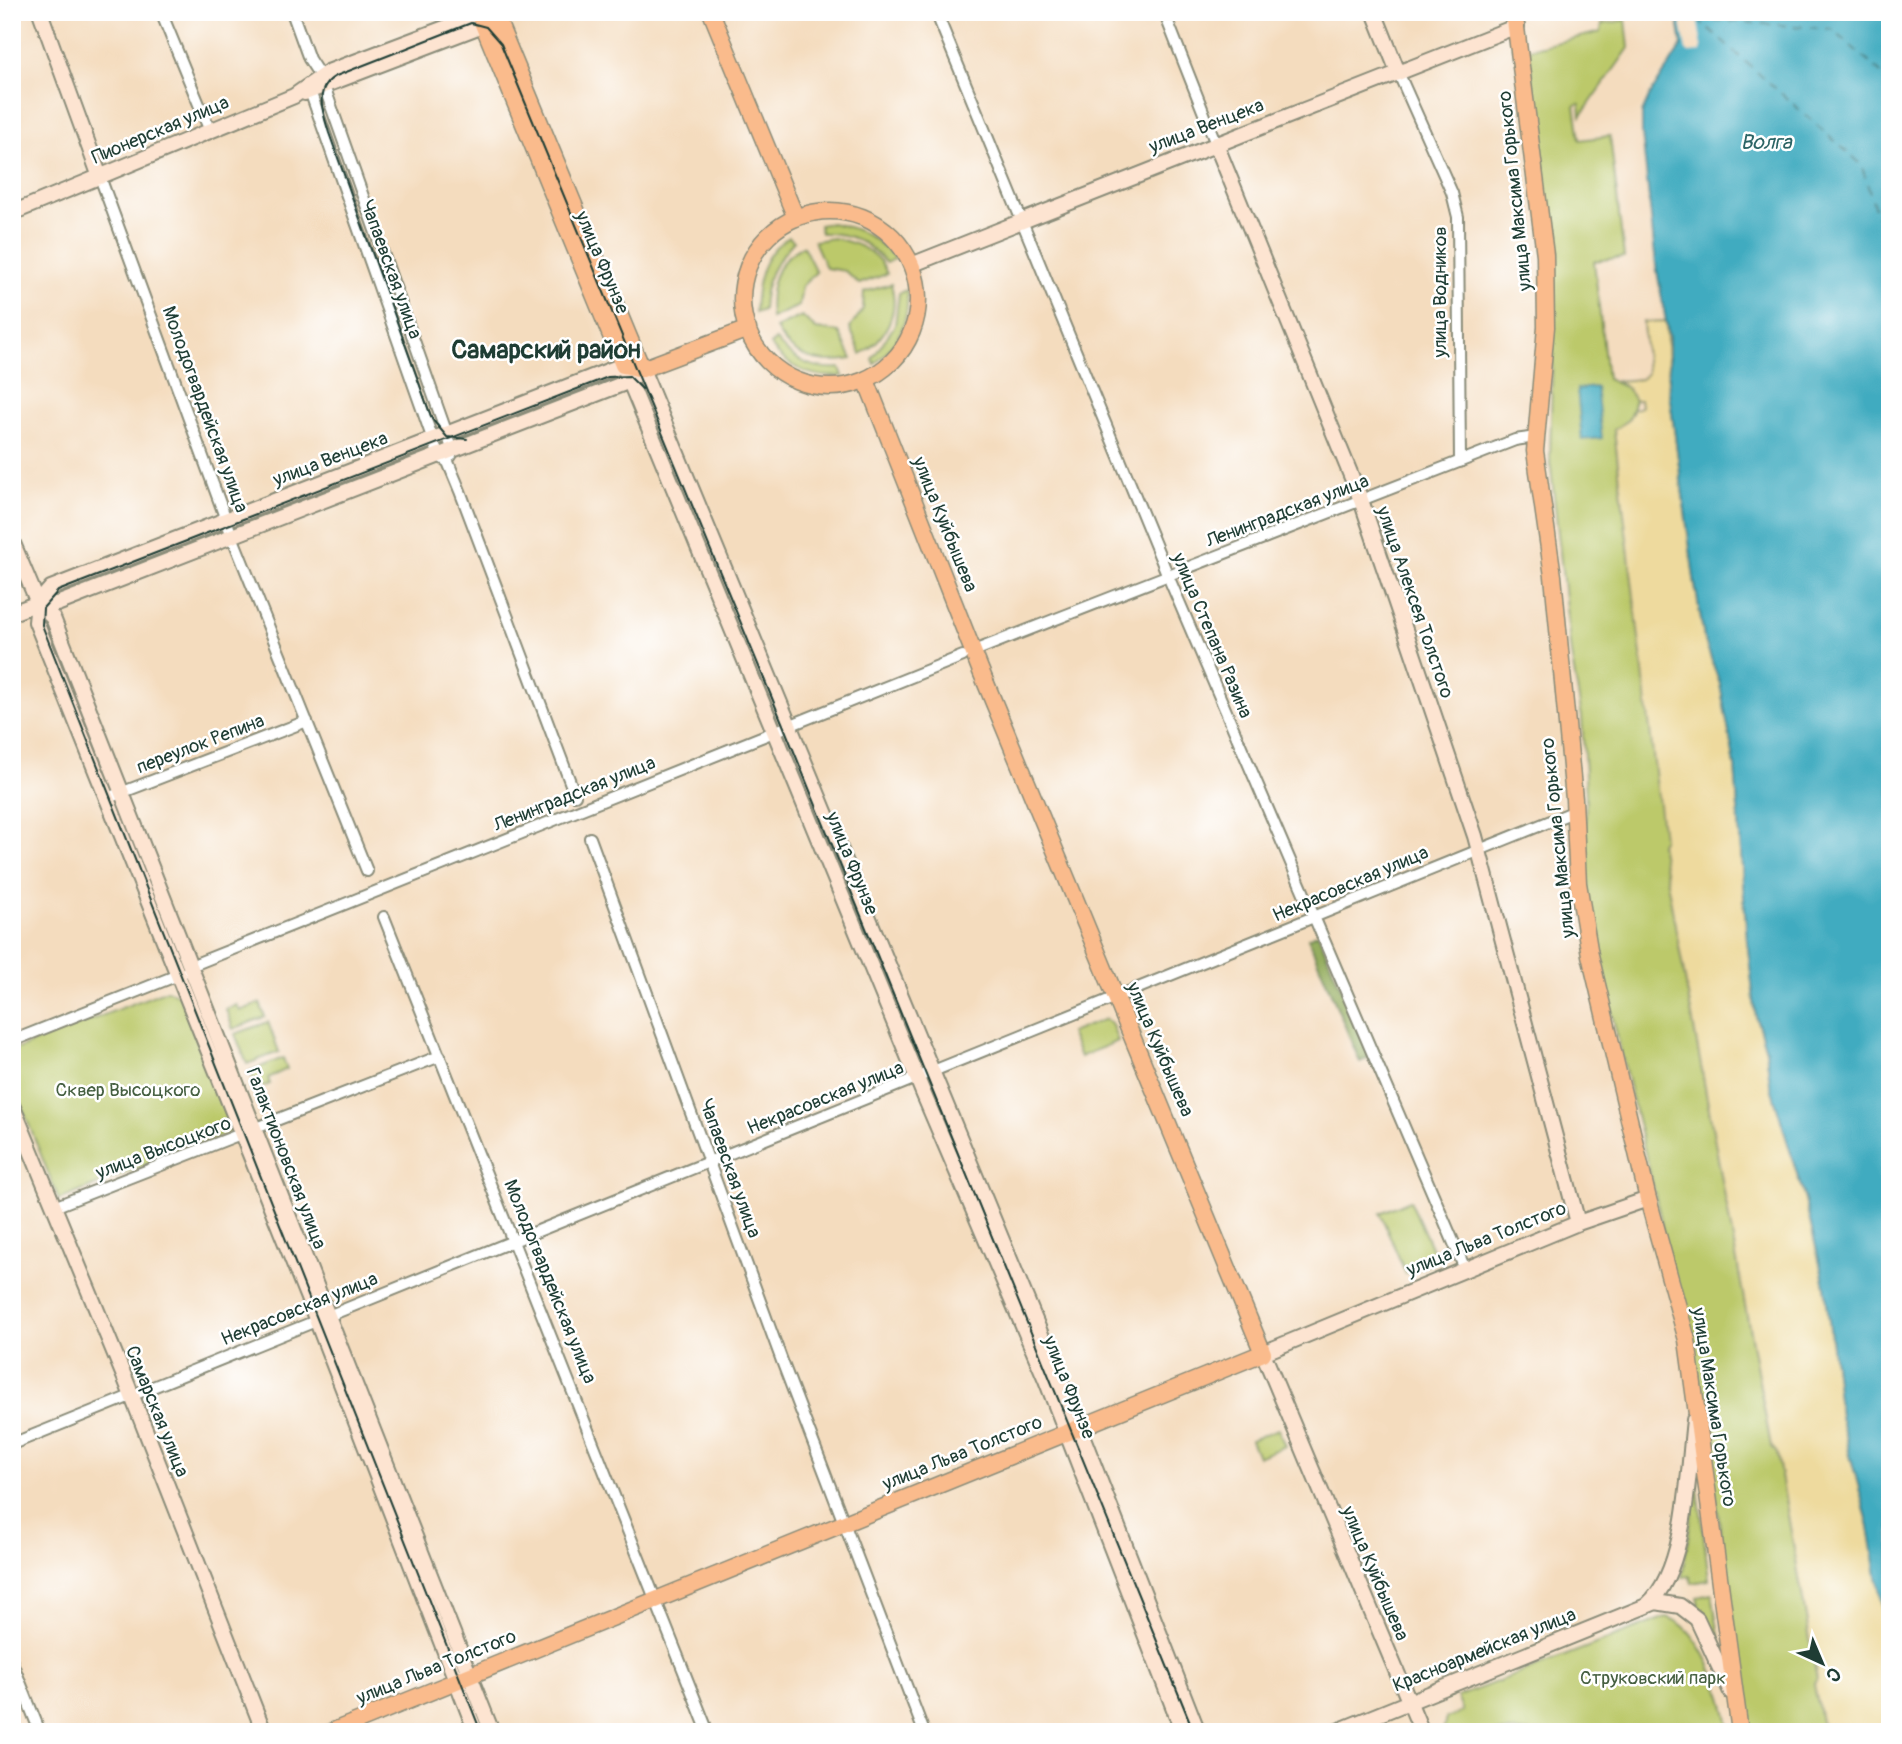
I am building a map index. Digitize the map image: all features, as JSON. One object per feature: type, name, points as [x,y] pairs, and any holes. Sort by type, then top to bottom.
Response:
[{"type":"main road","name":"Молодогвардейская улица","points":[[40,12],[100,177]]},
{"type":"main road","points":[[711,12],[796,218]]},
{"type":"main road","name":"улица Водников","points":[[1374,12],[1398,72]]},
{"type":"main road","points":[[316,84],[489,15]]},
{"type":"main road","name":"улица Фрунзе","points":[[489,15],[623,365]]},
{"type":"main road","name":"улица Фрунзе","points":[[489,15],[783,728],[931,1073],[1072,1430],[1198,1732]]},
{"type":"main road","name":"улица Венцека","points":[[911,265],[1398,72],[1516,19]]},
{"type":"main road","name":"улица Максима Горького","points":[[1516,19],[1547,280],[1546,327],[1536,438],[1554,590],[1583,916],[1648,1199],[1687,1340],[1740,1732]]},
{"type":"main road","name":"Пионерская улица","points":[[12,213],[294,96],[316,84]]},
{"type":"main road","name":"улица Алексея Толстого","points":[[1216,144],[1361,500],[1479,848],[1578,1223]]},
{"type":"main road","points":[[825,211],[842,211],[867,219],[887,232],[911,265],[916,278],[918,300],[911,332],[891,361],[866,380],[838,386],[797,380],[768,359],[748,329],[742,303],[747,269],[762,243],[796,218],[825,211]]},
{"type":"main road","name":"улица Венцека","points":[[12,613],[38,603],[57,604],[446,456],[748,329]]},
{"type":"main road","points":[[623,365],[636,375]]},
{"type":"main road","name":"улица Венцека","points":[[38,603],[51,588],[623,365]]},
{"type":"main road","name":"улица Куйбышева","points":[[866,380],[969,654],[1422,1732]]},
{"type":"main road","name":"Галактионовская улица","points":[[12,541],[38,603],[53,618],[195,966],[248,1133]]},
{"type":"main road","name":"Галактионовская улица","points":[[38,603],[36,622],[176,976],[248,1133],[322,1318],[462,1678],[476,1732]]},
{"type":"main road","name":"улица Фрунзе","points":[[783,728],[917,1079],[1072,1430],[1184,1732]]},
{"type":"main road","name":"Самарская улица","points":[[12,1105],[131,1395],[264,1732]]},
{"type":"main road","name":"улица Льва Толстого","points":[[331,1732],[1578,1223],[1648,1199]]},
{"type":"main road","points":[[1647,1604],[1663,1587],[1674,1556],[1695,1414]]},
{"type":"main road","name":"Красноармейская улица","points":[[1335,1732],[1647,1604],[1670,1603],[1685,1608],[1697,1619],[1735,1703]]},
{"type":"main road","name":"Галактионовская улица","points":[[462,1678],[492,1732]]},
{"type":"street","points":[[160,12],[210,131]]},
{"type":"street","name":"Чапаевская улица","points":[[292,12],[446,456],[575,795]]},
{"type":"street","name":"улица Степана Разина","points":[[936,12],[1168,576],[1465,1269]]},
{"type":"street","name":"улица Алексея Толстого","points":[[1164,12],[1216,144]]},
{"type":"street","name":"улица Водников","points":[[1398,72],[1452,193],[1458,217],[1460,461]]},
{"type":"street","name":"Молодогвардейская улица","points":[[100,177],[232,536],[367,871]]},
{"type":"street","name":"Ленинградская улица","points":[[12,1041],[969,654],[1515,440],[1536,438]]},
{"type":"street","name":"переулок Репина","points":[[105,799],[307,722]]},
{"type":"street","name":"Некрасовская улица","points":[[12,1444],[1573,812]]},
{"type":"street","name":"Чапаевская улица","points":[[590,838],[924,1732]]},
{"type":"street","name":"Молодогвардейская улица","points":[[384,917],[708,1732]]},
{"type":"street","name":"улица Высоцкого","points":[[54,1207],[440,1056]]},
{"type":"street","points":[[12,1662],[40,1732]]},
{"type":"green space","points":[[1626,20],[1629,48],[1581,116],[1580,104],[1575,105],[1580,140],[1610,136],[1624,257],[1594,261],[1607,379],[1627,388],[1635,400],[1629,419],[1614,431],[1664,838],[1660,843],[1771,1446],[1777,1453],[1817,1679],[1814,1684],[1823,1732],[1748,1732],[1714,1483],[1659,1211],[1594,939],[1584,880],[1586,795],[1582,717],[1571,654],[1550,459],[1554,297],[1529,49],[1601,32],[1602,24]]},
{"type":"green space","points":[[831,223],[866,234],[895,258],[886,263],[872,249],[857,240],[840,234],[821,233],[819,225]]},
{"type":"green space","points":[[789,237],[794,241],[771,272],[765,290],[763,310],[755,313],[759,280],[766,260]]},
{"type":"green space","points":[[833,238],[865,249],[878,259],[887,274],[859,284],[845,271],[826,268],[814,241]]},
{"type":"green space","points":[[803,246],[816,272],[802,286],[799,306],[771,318],[772,286],[779,267]]},
{"type":"green space","points":[[891,284],[892,315],[877,341],[861,354],[850,328],[863,309],[864,292]]},
{"type":"green space","points":[[907,290],[906,312],[901,331],[875,364],[872,359],[895,325],[899,293]]},
{"type":"green space","points":[[802,316],[816,329],[839,332],[852,359],[819,360],[790,347],[776,328]]},
{"type":"green space","points":[[776,340],[796,358],[821,367],[840,368],[843,376],[822,376],[802,371],[785,360],[770,345]]},
{"type":"green space","points":[[1318,933],[1370,1057],[1360,1062],[1308,938]]},
{"type":"green space","name":"Сквер Высоцкого","points":[[167,990],[180,996],[232,1131],[59,1200],[12,1082],[12,1051]]},
{"type":"green space","points":[[260,1003],[265,1017],[233,1029],[226,1009],[237,1005],[240,1011]]},
{"type":"green space","points":[[1105,1019],[1111,1023],[1118,1041],[1080,1057],[1070,1033]]},
{"type":"green space","points":[[268,1022],[279,1052],[247,1064],[235,1034]]},
{"type":"green space","points":[[283,1058],[287,1069],[268,1078],[270,1084],[257,1089],[250,1071]]},
{"type":"green space","points":[[1410,1200],[1437,1261],[1406,1274],[1380,1213]]},
{"type":"green space","points":[[1278,1429],[1285,1446],[1258,1457],[1251,1440]]},
{"type":"green space","points":[[1697,1481],[1709,1580],[1692,1583],[1690,1576],[1682,1577]]},
{"type":"green space","points":[[1712,1594],[1724,1666],[1697,1609],[1700,1608],[1697,1597]]},
{"type":"green space","name":"Струковский парк","points":[[1666,1617],[1679,1623],[1701,1648],[1717,1683],[1730,1732],[1443,1732],[1446,1718],[1463,1712],[1457,1697]]},
{"type":"sand","points":[[1666,321],[1669,391],[1694,578],[1704,638],[1720,684],[1735,765],[1747,940],[1756,1017],[1766,1050],[1770,1083],[1805,1200],[1825,1285],[1840,1416],[1869,1526],[1881,1593],[1890,1658],[1890,1732],[1823,1732],[1814,1684],[1817,1679],[1777,1453],[1771,1446],[1660,843],[1663,838],[1614,430],[1629,419],[1634,409],[1641,407],[1640,400],[1635,400],[1627,388],[1617,381],[1641,379],[1647,373],[1643,322]]},
{"type":"water","name":"Волга","points":[[1677,12],[1890,12],[1890,1658],[1869,1526],[1840,1416],[1825,1285],[1805,1200],[1770,1083],[1766,1050],[1756,1017],[1747,940],[1735,765],[1720,684],[1704,638],[1669,391],[1669,338],[1656,265],[1642,113],[1682,45]]},
{"type":"water","points":[[1596,387],[1602,438],[1582,440],[1577,389]]},
{"type":"pier","points":[[1679,12],[1696,12],[1702,47],[1700,52],[1689,53],[1686,50]]},
{"type":"ferry route","points":[[1701,18],[1733,12]]},
{"type":"ferry route","points":[[1697,19],[1861,164],[1890,257]]},
{"type":"ferry route","points":[[1698,19],[1832,29],[1890,81]]},
{"type":"tram line","points":[[467,439],[447,437],[432,419],[329,133],[322,94],[324,87],[336,76],[471,23],[486,27],[501,44],[784,727],[1194,1732]]},
{"type":"tram line","points":[[481,1732],[42,625],[43,608],[58,591],[608,377],[629,376],[642,389]]},
{"type":"district","name":"Самарский район","points":[[546,349]]}]
